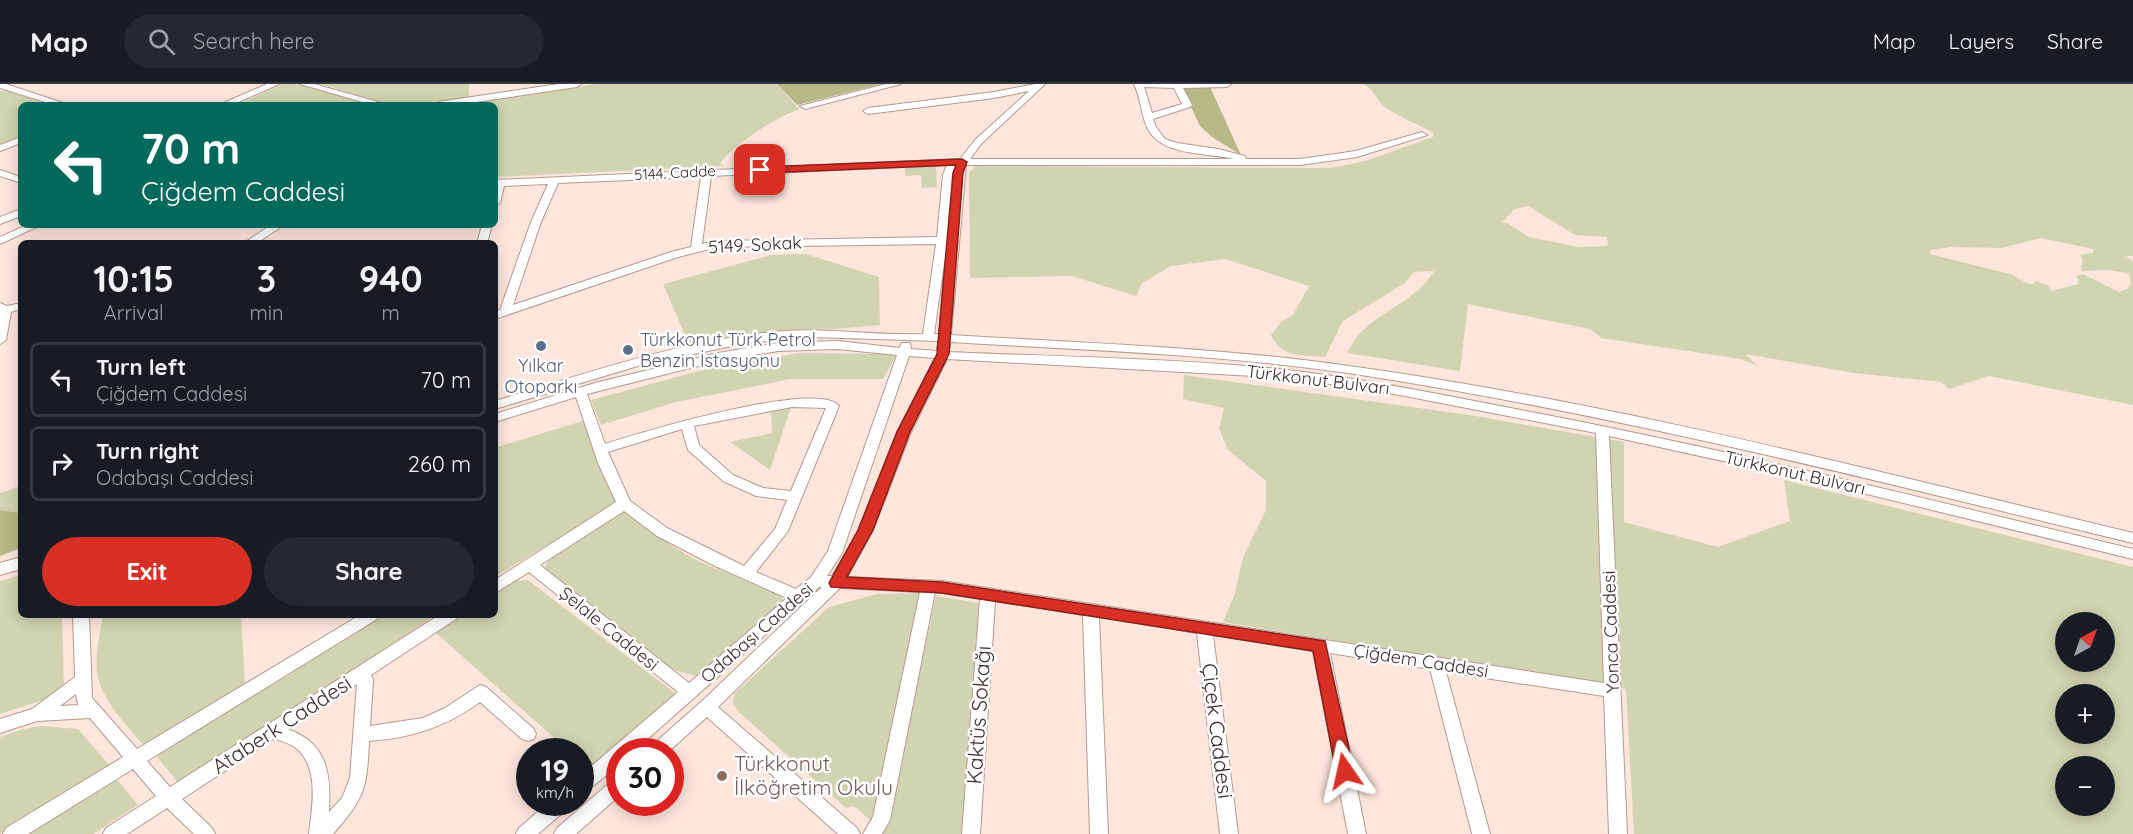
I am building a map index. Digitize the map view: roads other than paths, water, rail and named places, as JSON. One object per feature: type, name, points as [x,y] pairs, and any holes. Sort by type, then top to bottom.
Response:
[{"type":"street","points":[[0,84],[54,102]]},
{"type":"street","points":[[231,102],[275,84]]},
{"type":"street","points":[[303,84],[372,102]]},
{"type":"street","points":[[458,102],[577,84]]},
{"type":"street","points":[[805,106],[897,84]]},
{"type":"street","points":[[868,111],[1049,84]]},
{"type":"street","points":[[1227,84],[1178,86],[1138,84],[1156,134],[1162,141],[1175,146],[1270,163],[1318,161],[1422,135]]},
{"type":"street","points":[[928,337],[948,240],[958,162],[969,142],[1037,85]]},
{"type":"street","points":[[1149,117],[1186,105],[1178,86]]},
{"type":"street","points":[[0,148],[18,141]]},
{"type":"street","name":"5144. Cadde","points":[[498,183],[958,162],[1270,163]]},
{"type":"street","points":[[696,249],[707,172]]},
{"type":"street","points":[[0,173],[18,179]]},
{"type":"street","points":[[500,313],[555,179]]},
{"type":"street","points":[[0,221],[18,213]]},
{"type":"street","points":[[0,241],[29,228]]},
{"type":"street","points":[[254,240],[274,228]]},
{"type":"street","points":[[943,354],[948,240]]},
{"type":"street","name":"5149. Sokak","points":[[500,313],[696,249],[718,244],[948,240]]},
{"type":"street","points":[[0,340],[2,309],[18,306]]},
{"type":"street","name":"Türkkonut Bulvarı","points":[[498,404],[587,377],[716,344],[784,334],[907,345],[943,354],[1288,374],[1412,393],[1602,430],[1809,476],[2133,555]]},
{"type":"street","name":"Türkkonut Bulvarı","points":[[498,417],[580,392],[718,357],[778,347],[907,345],[928,337],[1234,356],[1340,368],[1432,382],[1648,424],[2133,538]]},
{"type":"street","name":"Odabaşı Caddesi","points":[[636,738],[816,581],[835,553],[868,464],[907,345]]},
{"type":"street","name":"Odabaşı Caddesi","points":[[672,738],[836,583],[866,530],[904,432],[943,354]]},
{"type":"street","points":[[580,392],[600,450],[624,504],[662,532],[746,574],[799,597]]},
{"type":"street","points":[[600,450],[687,423],[792,403],[833,406],[781,531],[746,574]]},
{"type":"street","points":[[687,423],[693,447],[728,478],[761,493],[797,496]]},
{"type":"street","name":"Yonca Caddesi","points":[[1602,430],[1618,834]]},
{"type":"street","points":[[498,585],[624,504]]},
{"type":"street","points":[[0,569],[18,563]]},
{"type":"street","name":"Şelale Caddesi","points":[[530,564],[689,692]]},
{"type":"street","name":"Çiğdem Caddesi","points":[[816,581],[929,587],[1614,691]]},
{"type":"street","points":[[872,834],[881,820],[929,587]]},
{"type":"street","name":"Kaktüs Sokağı","points":[[971,834],[988,596]]},
{"type":"street","points":[[1091,611],[1099,834]]},
{"type":"street","points":[[81,618],[84,700],[169,798],[206,834]]},
{"type":"street","points":[[12,834],[367,618]]},
{"type":"street","name":"Ataberk Caddesi","points":[[112,834],[447,618]]},
{"type":"street","name":"Çiçek Caddesi","points":[[1204,628],[1229,834]]},
{"type":"street","points":[[1320,645],[1358,834]]},
{"type":"street","points":[[1436,663],[1481,834]]},
{"type":"street","points":[[37,714],[83,680]]},
{"type":"street","points":[[320,834],[350,803],[359,778],[365,680]]},
{"type":"street","points":[[361,734],[413,730],[452,714],[480,692],[528,734]]},
{"type":"street","points":[[707,707],[851,834]]},
{"type":"street","points":[[0,726],[37,714],[95,711]]},
{"type":"street","points":[[282,734],[303,744],[317,766],[321,800],[320,834]]},
{"type":"street","name":"Odabaşı Caddesi","points":[[594,775],[606,764]]},
{"type":"street","points":[[563,834],[606,796]]},
{"type":"street","points":[[525,834],[546,816]]},
{"type":"place","name":"Yılkar Otoparkı","points":[[541,346]]},
{"type":"place","name":"Türkkonut Türk Petrol Benzin İstasyonu","points":[[628,350]]},
{"type":"place","name":"Türkkonut İlköğretim Okulu","points":[[722,776]]}]
